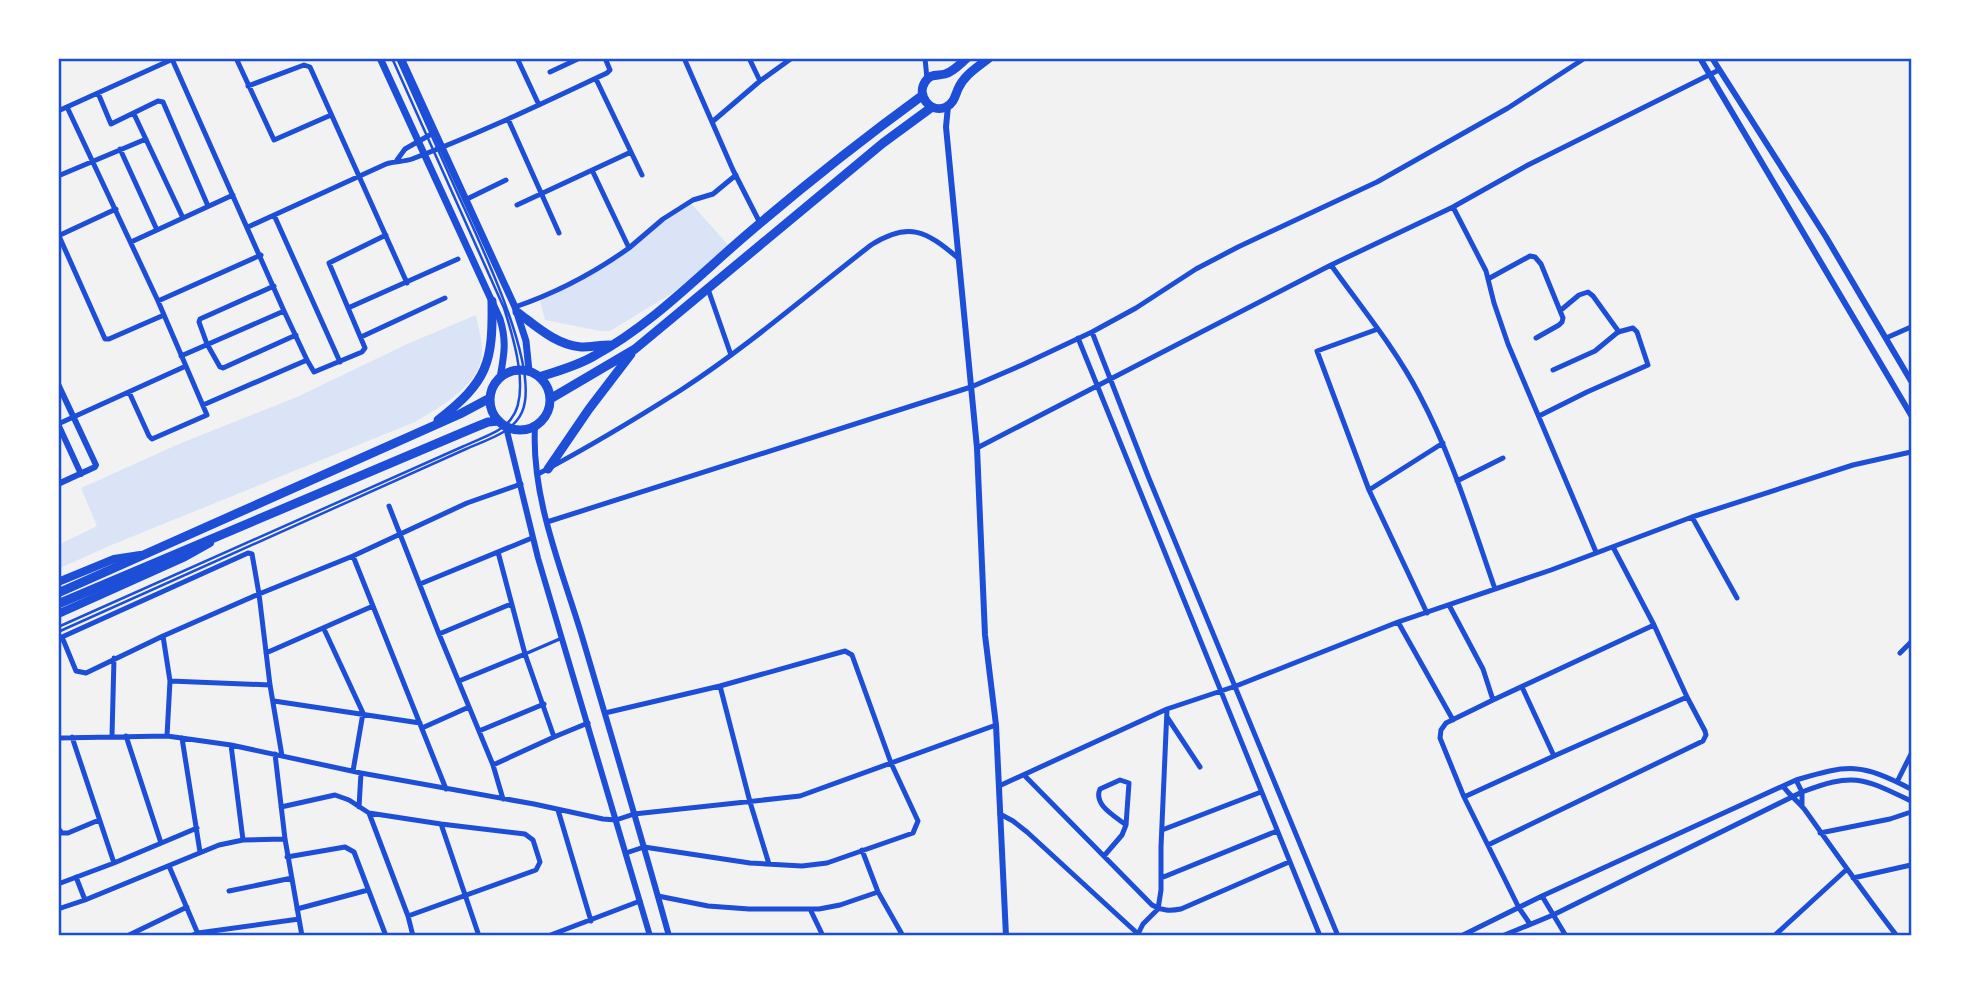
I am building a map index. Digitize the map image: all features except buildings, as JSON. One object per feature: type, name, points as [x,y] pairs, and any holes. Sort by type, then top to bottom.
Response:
[{"type":"highway","points":[[934,107],[927,103],[923,88],[935,76],[967,58]]},
{"type":"highway","points":[[550,399],[635,349],[893,135],[934,107],[948,106],[956,97],[965,77],[989,58]]},
{"type":"highway","points":[[935,76],[953,81],[957,92]]},
{"type":"highway","points":[[539,377],[591,358],[648,320],[760,223],[923,95]]},
{"type":"highway","points":[[428,427],[464,398],[481,374],[491,346],[492,301]]},
{"type":"highway","points":[[516,309],[550,336],[569,345],[588,347],[615,344]]},
{"type":"highway","points":[[548,469],[635,349]]},
{"type":"highway","points":[[58,604],[488,422],[505,426],[527,429],[535,426],[546,414],[550,399],[545,383],[539,377],[524,370],[512,371],[495,383],[490,398],[493,413],[505,426]]},
{"type":"highway","points":[[58,593],[460,414],[490,398]]},
{"type":"main road","points":[[380,58],[492,301],[505,337],[500,378]]},
{"type":"main road","points":[[397,58],[438,149],[467,199],[516,309],[526,341],[524,370]]},
{"type":"main road","points":[[58,614],[185,557],[242,525]]},
{"type":"main road","points":[[58,582],[114,559],[143,555]]},
{"type":"street","points":[[58,111],[174,58],[284,311],[314,372],[362,352],[365,346],[329,263],[386,235]]},
{"type":"street","points":[[236,58],[274,140],[331,115]]},
{"type":"street","points":[[517,58],[539,105]]},
{"type":"street","points":[[550,72],[580,58]]},
{"type":"street","points":[[248,227],[397,160],[406,161],[438,149],[596,79],[610,72],[605,58]]},
{"type":"street","points":[[684,58],[760,223]]},
{"type":"street","points":[[749,58],[760,80]]},
{"type":"street","points":[[712,122],[760,80],[792,58]]},
{"type":"street","points":[[547,522],[971,387],[1092,332],[1136,309],[1196,269],[1377,182],[1508,108],[1586,58]]},
{"type":"street","points":[[1700,58],[1911,415]]},
{"type":"street","points":[[1712,58],[1826,237],[1911,381]]},
{"type":"street","points":[[925,59],[935,76]]},
{"type":"street","points":[[925,59],[935,76]]},
{"type":"street","points":[[248,86],[304,65],[310,67],[407,283]]},
{"type":"street","points":[[977,448],[1331,265],[1452,207],[1528,165],[1719,70]]},
{"type":"street","points":[[596,79],[642,175]]},
{"type":"street","points":[[98,93],[111,124],[158,101],[163,102],[208,206]]},
{"type":"street","points":[[948,106],[946,127],[977,448],[985,635],[996,725],[1006,936]]},
{"type":"street","points":[[67,107],[158,301],[207,415],[152,439],[130,392]]},
{"type":"street","points":[[934,107],[946,127]]},
{"type":"street","points":[[134,114],[150,143],[183,218]]},
{"type":"street","points":[[508,119],[559,233]]},
{"type":"street","points":[[397,160],[405,149],[432,134]]},
{"type":"street","points":[[58,176],[146,139]]},
{"type":"street","points":[[120,149],[157,230]]},
{"type":"street","points":[[517,205],[631,152]]},
{"type":"street","points":[[592,170],[629,248]]},
{"type":"street","points":[[516,309],[601,268],[663,219],[692,200],[713,194],[736,175]]},
{"type":"street","points":[[467,199],[506,180]]},
{"type":"street","points":[[131,242],[233,195]]},
{"type":"street","points":[[1452,207],[1486,271],[1508,344],[1596,552]]},
{"type":"street","points":[[116,209],[58,236],[105,339],[164,315]]},
{"type":"street","points":[[274,215],[340,362]]},
{"type":"street","points":[[538,474],[594,444],[682,390],[885,236],[901,231],[920,233],[939,242],[958,258]]},
{"type":"street","points":[[158,301],[261,256]]},
{"type":"street","points":[[1488,279],[1524,258],[1535,257],[1541,264],[1561,310],[1562,322],[1536,338]]},
{"type":"street","points":[[348,309],[458,259]]},
{"type":"street","points":[[1331,265],[1378,329],[1418,392],[1443,443],[1495,589]]},
{"type":"street","points":[[274,286],[200,319],[208,344],[223,368],[296,335]]},
{"type":"street","points":[[708,288],[731,355]]},
{"type":"street","points":[[1561,310],[1579,295],[1588,292],[1594,296],[1619,332]]},
{"type":"street","points":[[361,337],[445,298]]},
{"type":"street","points":[[181,356],[284,311]]},
{"type":"street","points":[[1886,338],[1911,327]]},
{"type":"street","points":[[1539,416],[1648,365],[1637,332],[1633,328],[1619,332],[1595,351],[1553,370]]},
{"type":"street","points":[[1378,329],[1317,351],[1369,490],[1427,613]]},
{"type":"street","points":[[1092,332],[1338,936]]},
{"type":"street","points":[[1078,338],[1320,936]]},
{"type":"street","points":[[204,405],[307,360]]},
{"type":"street","points":[[81,474],[58,424],[186,366]]},
{"type":"street","points":[[58,384],[96,462],[95,467],[58,484]]},
{"type":"street","points":[[505,426],[532,538],[650,936]]},
{"type":"street","points":[[535,426],[538,474],[547,522],[669,936]]},
{"type":"street","points":[[1369,490],[1443,443]]},
{"type":"street","points":[[999,786],[1167,709],[1236,686],[1398,622],[1551,570],[1692,517],[1853,465],[1911,452]]},
{"type":"street","points":[[1457,481],[1503,458]]},
{"type":"street","points":[[282,755],[270,685],[260,594],[253,555],[248,553],[62,637],[76,671],[86,673],[163,636],[260,594],[353,556],[467,503],[521,484]]},
{"type":"street","points":[[389,506],[493,765],[503,799]]},
{"type":"street","points":[[1692,517],[1737,598]]},
{"type":"street","points":[[420,584],[532,538]]},
{"type":"street","points":[[1488,845],[1703,741],[1706,736],[1654,625],[1613,547]]},
{"type":"street","points":[[498,552],[525,654],[554,737]]},
{"type":"street","points":[[353,556],[446,789]]},
{"type":"street","points":[[439,634],[511,604]]},
{"type":"street","points":[[266,653],[373,606]]},
{"type":"street","points":[[1449,606],[1483,669],[1493,700]]},
{"type":"street","points":[[1398,622],[1453,720]]},
{"type":"street","points":[[1530,924],[1519,908],[1464,797],[1440,738],[1441,730],[1446,723],[1654,625]]},
{"type":"street","points":[[324,629],[363,713],[354,771]]},
{"type":"street","points":[[163,636],[170,681],[167,736]]},
{"type":"street","points":[[459,681],[562,638]]},
{"type":"street","points":[[1900,653],[1911,642]]},
{"type":"street","points":[[605,713],[849,652],[862,679],[891,764],[918,821],[913,833],[815,865],[750,863],[644,847],[626,853]]},
{"type":"street","points":[[113,736],[114,658]]},
{"type":"street","points":[[170,681],[270,685]]},
{"type":"street","points":[[720,686],[750,803],[769,864]]},
{"type":"street","points":[[1522,687],[1553,756]]},
{"type":"street","points":[[1464,797],[1687,697]]},
{"type":"street","points":[[274,701],[363,713],[421,725],[469,707]]},
{"type":"street","points":[[479,731],[544,704]]},
{"type":"street","points":[[1000,814],[1027,832],[1137,935],[1158,909],[1167,709]]},
{"type":"street","points":[[1167,717],[1200,767]]},
{"type":"street","points":[[493,765],[588,723]]},
{"type":"street","points":[[58,738],[167,736],[231,745],[361,773],[616,820],[634,814],[683,807],[750,803],[807,794],[996,725]]},
{"type":"street","points":[[126,736],[161,842]]},
{"type":"street","points":[[72,737],[114,863]]},
{"type":"street","points":[[181,738],[200,852]]},
{"type":"street","points":[[231,745],[243,840]]},
{"type":"street","points":[[275,754],[285,839],[302,936]]},
{"type":"street","points":[[1897,782],[1911,754]]},
{"type":"street","points":[[1461,936],[1796,780],[1831,769],[1851,767],[1870,770],[1911,789]]},
{"type":"street","points":[[359,807],[361,773]]},
{"type":"street","points":[[1024,775],[1158,909],[1181,909],[1289,862]]},
{"type":"street","points":[[1502,936],[1553,915],[1825,783],[1847,779],[1868,781],[1911,801]]},
{"type":"street","points":[[1104,856],[1122,835],[1125,825],[1129,783],[1120,780],[1100,789],[1098,797],[1100,803],[1125,825]]},
{"type":"street","points":[[1796,780],[1802,792],[1802,806]]},
{"type":"street","points":[[1783,786],[1791,798],[1802,806],[1846,870],[1897,936]]},
{"type":"street","points":[[1161,830],[1261,792]]},
{"type":"street","points":[[281,807],[335,795],[369,813],[525,834],[533,840],[540,862],[536,870],[408,916]]},
{"type":"street","points":[[558,810],[591,921]]},
{"type":"street","points":[[1820,832],[1890,819],[1911,812]]},
{"type":"street","points":[[369,813],[413,936]]},
{"type":"street","points":[[58,828],[62,833],[68,833],[99,820]]},
{"type":"street","points":[[441,824],[479,936]]},
{"type":"street","points":[[58,884],[197,828]]},
{"type":"street","points":[[1161,878],[1277,831]]},
{"type":"street","points":[[58,909],[219,845],[243,840],[285,839]]},
{"type":"street","points":[[288,857],[345,846],[350,848],[354,852],[386,936]]},
{"type":"street","points":[[862,850],[878,891],[903,936]]},
{"type":"street","points":[[1853,878],[1911,865]]},
{"type":"street","points":[[169,866],[198,935]]},
{"type":"street","points":[[1774,936],[1846,870]]},
{"type":"street","points":[[76,877],[85,900]]},
{"type":"street","points":[[229,891],[292,878]]},
{"type":"street","points":[[297,909],[368,890]]},
{"type":"street","points":[[658,896],[708,906],[810,909],[840,905],[878,891]]},
{"type":"street","points":[[1542,896],[1566,936]]},
{"type":"street","points":[[548,936],[640,901]]},
{"type":"street","points":[[127,936],[187,907]]},
{"type":"street","points":[[810,909],[823,936]]},
{"type":"street","points":[[190,936],[299,919]]},
{"type":"lane","points":[[58,632],[518,421],[526,399],[524,370],[506,305],[438,149]]},
{"type":"lane","points":[[58,627],[505,426],[516,409],[524,370]]},
{"type":"shaded area","points":[[688,200],[730,247],[674,292],[610,331],[545,320],[540,301],[602,268]]},
{"type":"shaded area","points":[[476,315],[481,339],[480,364],[467,385],[425,416],[58,569],[58,545],[97,526],[81,488],[181,443],[297,397],[407,344]]}]
